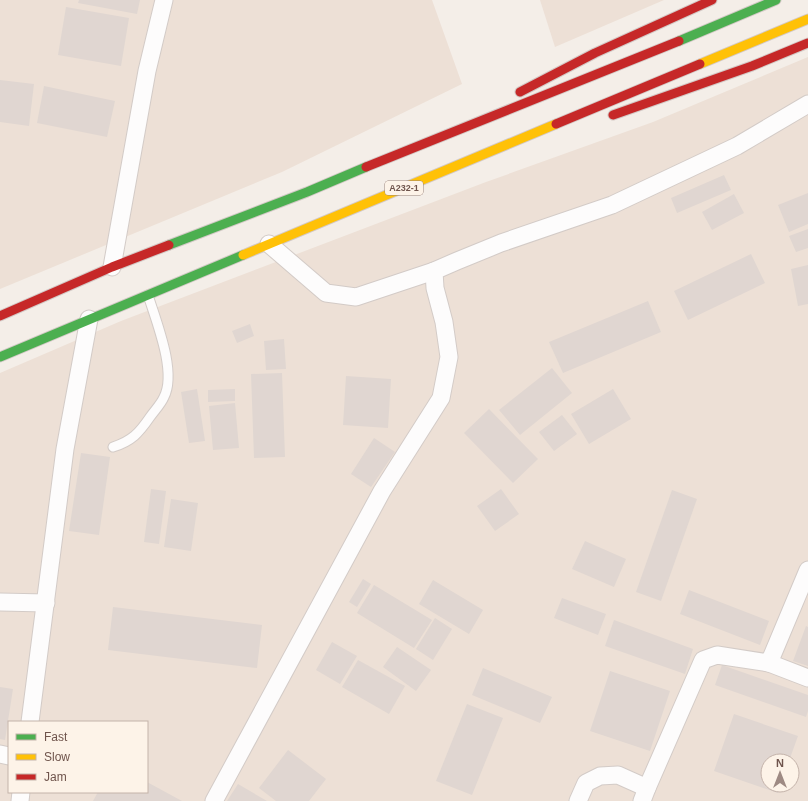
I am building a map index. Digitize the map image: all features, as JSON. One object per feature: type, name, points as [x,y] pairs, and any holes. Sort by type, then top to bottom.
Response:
[{"type":"highway","points":[[510,97],[595,53],[712,0]]},
{"type":"highway","points":[[0,316],[112,267],[308,195],[411,149],[776,0]]},
{"type":"highway","name":"A232-1","points":[[0,357],[269,244],[320,219],[432,176],[808,19]]},
{"type":"highway","points":[[604,118],[752,66],[808,43]]},
{"type":"highway","points":[[411,149],[496,104]]},
{"type":"highway","points":[[432,176],[559,133]]},
{"type":"street","points":[[112,267],[147,71],[164,0]]},
{"type":"street","points":[[269,244],[326,293],[356,298],[434,271],[501,243],[612,205],[737,146],[808,104]]},
{"type":"street","points":[[214,801],[382,491],[441,398],[449,357],[434,271]]},
{"type":"street","points":[[30,721],[65,449],[89,319]]},
{"type":"street","points":[[769,663],[808,570]]},
{"type":"street","points":[[0,602],[46,603]]},
{"type":"street","points":[[578,801],[586,783],[600,776],[618,775],[645,794],[703,660],[717,655],[769,663],[808,678]]},
{"type":"lane","points":[[113,447],[126,443],[141,431],[165,396],[169,379],[168,362],[148,295]]},
{"type":"shaded area","points":[[0,0],[432,0],[462,84],[282,172],[0,289]]},
{"type":"shaded area","points":[[540,0],[664,0],[555,47]]},
{"type":"shaded area","points":[[808,57],[808,801],[0,801],[0,373],[121,321],[486,182],[653,122]]},
{"type":"building","points":[[79,0],[140,0],[137,14],[78,3]]},
{"type":"building","points":[[66,7],[129,18],[121,66],[58,55]]},
{"type":"building","points":[[0,80],[34,84],[29,126],[0,122]]},
{"type":"building","points":[[44,86],[115,101],[107,137],[37,123]]},
{"type":"building","points":[[724,175],[731,190],[677,213],[671,198]]},
{"type":"building","points":[[808,193],[808,224],[789,232],[778,205]]},
{"type":"building","points":[[734,194],[744,213],[712,230],[702,212]]},
{"type":"building","points":[[808,229],[808,248],[796,252],[789,236]]},
{"type":"building","points":[[751,254],[765,283],[688,320],[674,291]]},
{"type":"building","points":[[808,265],[808,304],[798,306],[791,269]]},
{"type":"building","points":[[648,301],[661,332],[563,373],[549,342]]},
{"type":"building","points":[[250,324],[254,336],[237,343],[232,331]]},
{"type":"building","points":[[284,339],[286,369],[266,370],[264,341]]},
{"type":"building","points":[[552,368],[572,393],[520,435],[499,410]]},
{"type":"building","points":[[282,373],[285,457],[254,458],[251,374]]},
{"type":"building","points":[[346,376],[391,379],[388,428],[343,425]]},
{"type":"building","points":[[197,389],[205,441],[189,443],[181,392]]},
{"type":"building","points":[[235,389],[235,401],[208,402],[208,390]]},
{"type":"building","points":[[613,389],[631,419],[589,444],[571,414]]},
{"type":"building","points":[[235,403],[239,448],[213,450],[209,406]]},
{"type":"building","points":[[489,409],[538,459],[513,483],[464,433]]},
{"type":"building","points":[[562,415],[577,434],[554,451],[539,432]]},
{"type":"building","points":[[374,438],[395,452],[371,487],[351,474]]},
{"type":"building","points":[[81,453],[110,457],[99,535],[69,531]]},
{"type":"building","points":[[151,489],[166,491],[159,544],[144,542]]},
{"type":"building","points":[[501,489],[519,514],[495,531],[477,506]]},
{"type":"building","points":[[672,490],[697,499],[661,601],[636,592]]},
{"type":"building","points":[[171,499],[198,503],[191,551],[164,547]]},
{"type":"building","points":[[585,541],[626,559],[614,587],[572,569]]},
{"type":"building","points":[[363,579],[371,584],[357,607],[349,602]]},
{"type":"building","points":[[433,580],[483,610],[469,634],[419,604]]},
{"type":"building","points":[[374,585],[432,620],[414,648],[357,613]]},
{"type":"building","points":[[689,590],[769,621],[760,645],[680,614]]},
{"type":"building","points":[[562,598],[606,614],[598,635],[554,618]]},
{"type":"building","points":[[113,607],[262,625],[257,668],[108,650]]},
{"type":"building","points":[[435,618],[452,629],[433,660],[416,649]]},
{"type":"building","points":[[614,620],[693,649],[685,674],[605,646]]},
{"type":"building","points":[[806,626],[808,627],[808,666],[793,661]]},
{"type":"building","points":[[332,642],[357,656],[340,684],[316,670]]},
{"type":"building","points":[[397,647],[431,670],[416,691],[383,667]]},
{"type":"building","points":[[358,660],[405,686],[389,714],[342,687]]},
{"type":"building","points":[[722,665],[808,695],[808,711],[806,717],[715,685]]},
{"type":"building","points":[[483,668],[552,697],[540,723],[472,695]]},
{"type":"building","points":[[610,671],[670,691],[650,751],[590,731]]},
{"type":"building","points":[[0,687],[13,689],[5,740],[0,739]]},
{"type":"building","points":[[467,704],[503,718],[472,795],[436,781]]},
{"type":"building","points":[[734,714],[798,736],[792,753],[760,753],[760,787],[714,771]]},
{"type":"building","points":[[288,750],[326,779],[309,801],[276,801],[259,788]]},
{"type":"building","points":[[148,783],[182,801],[93,801],[97,793],[148,793]]},
{"type":"building","points":[[238,784],[267,801],[227,801]]},
{"type":"traffic: fast","points":[[679,41],[776,0]]},
{"type":"traffic: fast","points":[[169,245],[307,192],[366,167]]},
{"type":"traffic: fast","points":[[0,357],[243,255]]},
{"type":"traffic: slow","points":[[700,64],[808,19]]},
{"type":"traffic: slow","points":[[243,255],[556,124]]},
{"type":"traffic: jam","points":[[520,92],[595,53],[712,0]]},
{"type":"traffic: jam","points":[[366,167],[679,41]]},
{"type":"traffic: jam","points":[[613,115],[752,66],[808,43]]},
{"type":"traffic: jam","points":[[556,124],[700,64]]},
{"type":"traffic: jam","points":[[0,316],[112,267],[169,245]]}]
